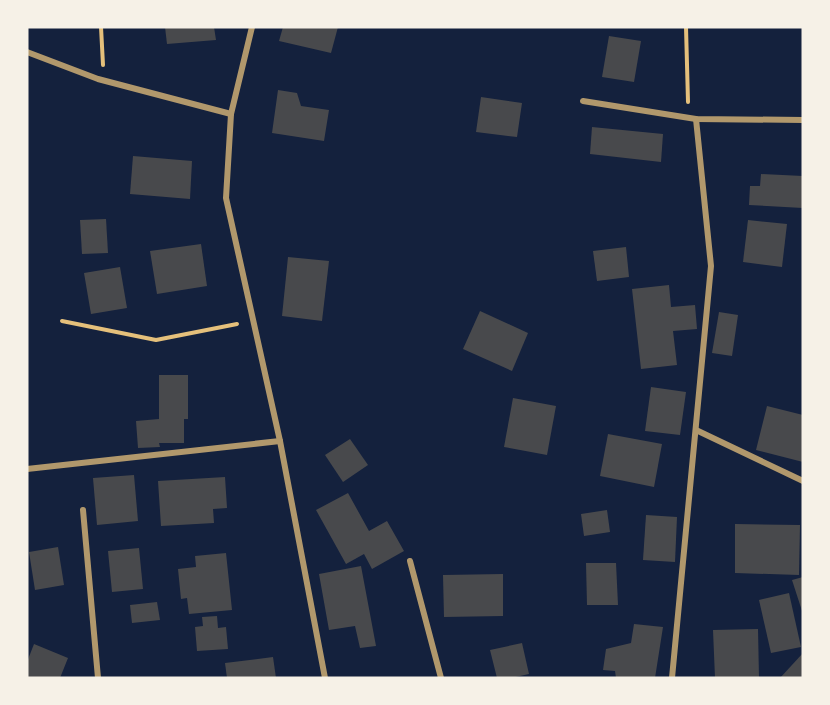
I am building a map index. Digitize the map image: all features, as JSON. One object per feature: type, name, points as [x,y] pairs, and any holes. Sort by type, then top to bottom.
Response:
[{"type":"street","points":[[252,27],[231,114],[226,198],[280,441],[325,678]]},
{"type":"street","points":[[27,52],[105,81],[231,114]]},
{"type":"street","points":[[583,101],[696,119],[803,120]]},
{"type":"street","points":[[672,678],[711,266],[696,119]]},
{"type":"street","points":[[696,430],[803,481]]},
{"type":"street","points":[[27,469],[280,441]]},
{"type":"street","points":[[83,510],[98,678]]},
{"type":"street","points":[[410,561],[441,678]]},
{"type":"path","points":[[101,27],[105,81]]},
{"type":"path","points":[[686,27],[688,102],[706,119]]},
{"type":"path","points":[[62,321],[156,340],[253,321]]},
{"type":"building","points":[[165,27],[214,27],[216,40],[167,44]]},
{"type":"building","points":[[283,27],[338,27],[331,53],[279,41]]},
{"type":"building","points":[[609,36],[641,41],[634,82],[602,77]]},
{"type":"building","points":[[278,90],[297,93],[301,106],[329,110],[324,141],[272,133]]},
{"type":"building","points":[[481,97],[522,103],[517,137],[476,132]]},
{"type":"building","points":[[592,127],[663,134],[661,162],[590,154]]},
{"type":"building","points":[[133,156],[192,161],[190,199],[130,194]]},
{"type":"building","points":[[761,174],[803,176],[803,208],[749,205],[750,186],[760,186]]},
{"type":"building","points":[[106,219],[108,253],[82,254],[80,220]]},
{"type":"building","points":[[748,220],[787,224],[782,267],[743,262]]},
{"type":"building","points":[[201,244],[207,286],[157,294],[150,251]]},
{"type":"building","points":[[626,247],[629,277],[597,281],[593,251]]},
{"type":"building","points":[[288,257],[329,261],[322,321],[282,316]]},
{"type":"building","points":[[120,267],[127,308],[91,314],[84,273]]},
{"type":"building","points":[[669,285],[671,307],[695,305],[697,329],[673,331],[677,365],[641,369],[632,289]]},
{"type":"building","points":[[480,311],[528,333],[512,371],[463,349]]},
{"type":"building","points":[[719,312],[738,315],[732,356],[712,353]]},
{"type":"building","points":[[159,375],[188,375],[188,419],[184,419],[184,443],[159,443],[160,447],[138,448],[136,421],[159,419]]},
{"type":"building","points":[[651,387],[686,392],[680,435],[645,431]]},
{"type":"building","points":[[513,398],[556,406],[547,455],[504,447]]},
{"type":"building","points":[[767,406],[803,415],[803,462],[756,450]]},
{"type":"building","points":[[608,434],[662,444],[654,487],[600,476]]},
{"type":"building","points":[[350,439],[368,465],[343,482],[325,455]]},
{"type":"building","points":[[134,475],[138,521],[97,525],[93,478]]},
{"type":"building","points":[[225,477],[227,508],[213,509],[214,523],[161,526],[158,481]]},
{"type":"building","points":[[348,493],[369,531],[387,521],[404,551],[372,569],[364,554],[346,564],[316,510]]},
{"type":"building","points":[[607,510],[610,532],[584,536],[581,514]]},
{"type":"building","points":[[646,515],[677,517],[675,562],[643,560]]},
{"type":"building","points":[[735,524],[800,525],[799,575],[735,573]]},
{"type":"building","points":[[58,547],[64,585],[35,590],[29,552]]},
{"type":"building","points":[[139,548],[143,589],[112,592],[108,551]]},
{"type":"building","points":[[226,553],[232,610],[189,614],[187,598],[181,599],[178,569],[196,567],[195,556]]},
{"type":"building","points":[[586,563],[616,563],[618,605],[587,605]]},
{"type":"building","points":[[361,566],[376,646],[360,648],[355,626],[329,630],[319,574]]},
{"type":"building","points":[[503,574],[503,616],[444,617],[443,575]]},
{"type":"building","points":[[803,577],[803,614],[792,580]]},
{"type":"building","points":[[789,593],[801,647],[771,653],[759,600]]},
{"type":"building","points":[[157,602],[160,620],[132,623],[130,605]]},
{"type":"building","points":[[217,616],[218,628],[226,627],[228,649],[197,651],[195,627],[203,626],[202,617]]},
{"type":"building","points":[[634,624],[663,627],[655,678],[616,678],[615,671],[603,670],[606,649],[631,643]]},
{"type":"building","points":[[758,629],[759,678],[715,678],[713,630]]},
{"type":"building","points":[[522,643],[529,674],[497,678],[490,650]]},
{"type":"building","points":[[34,644],[68,658],[60,678],[27,678],[27,662]]},
{"type":"building","points":[[803,653],[803,678],[780,678]]},
{"type":"building","points":[[273,657],[276,678],[227,678],[225,663]]}]
